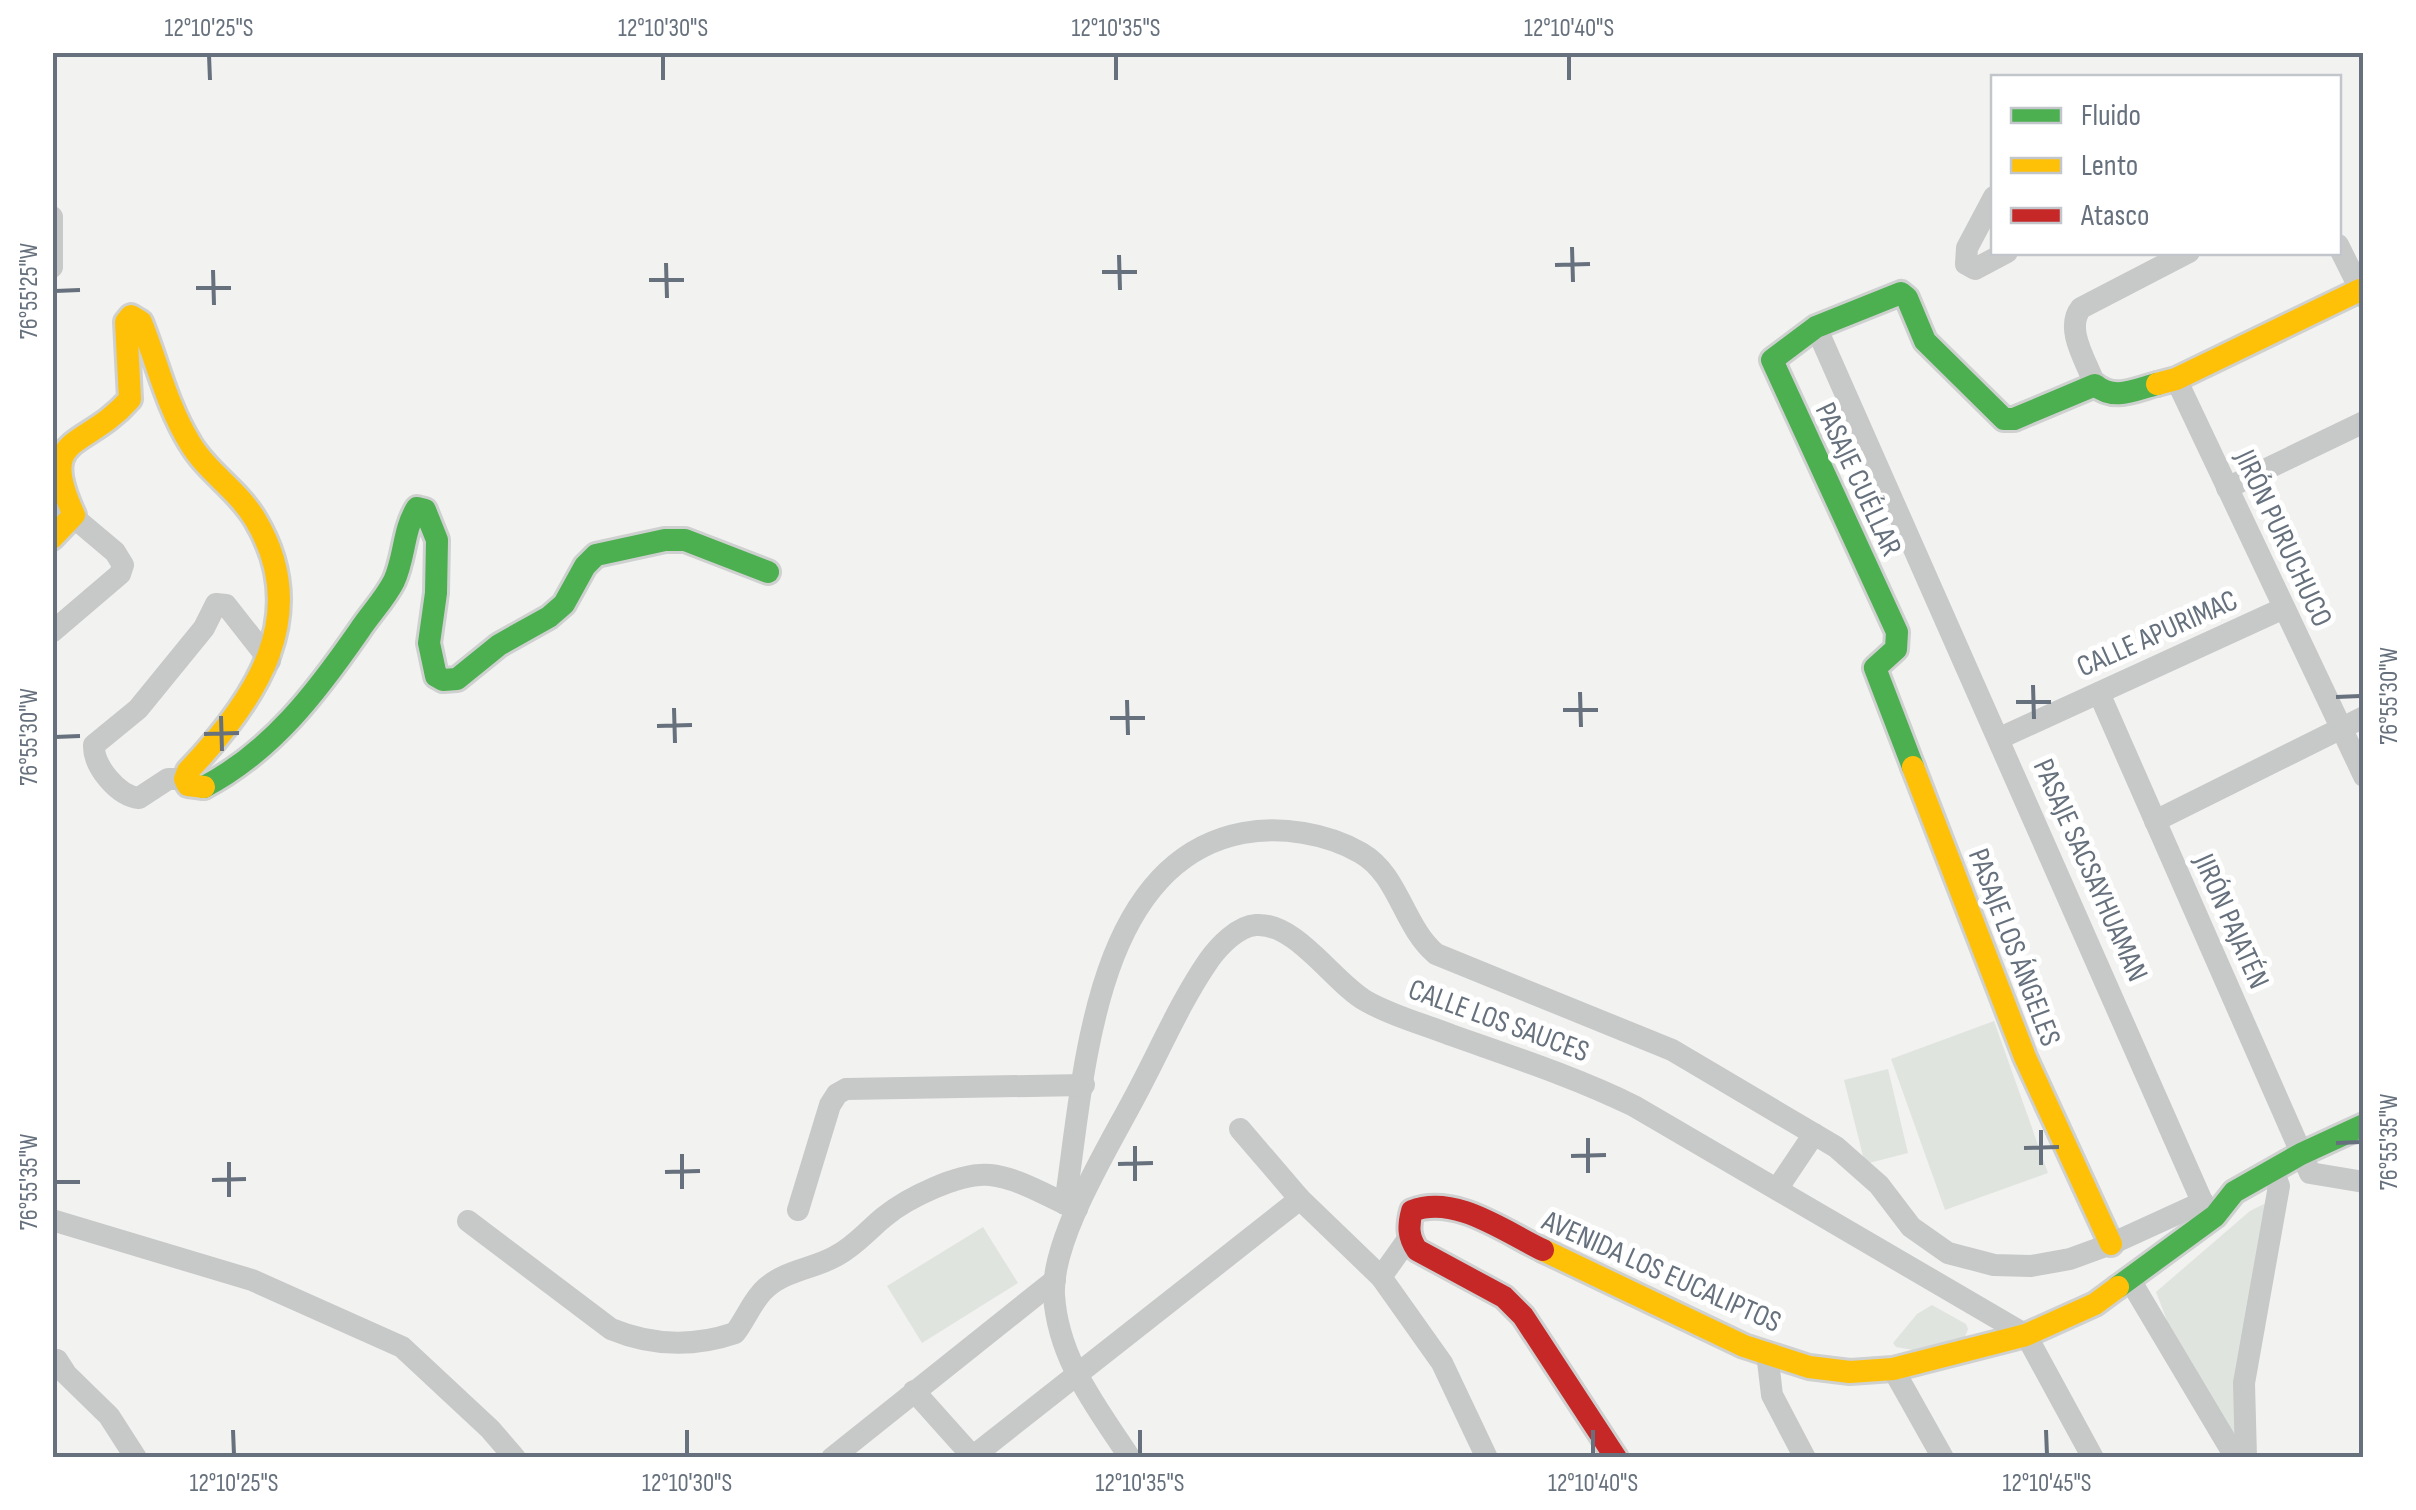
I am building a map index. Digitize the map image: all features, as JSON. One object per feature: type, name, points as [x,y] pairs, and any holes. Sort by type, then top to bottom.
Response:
[{"type":"street","points":[[1991,202],[1966,248],[1966,264],[1975,269],[2002,255]]},
{"type":"street","points":[[52,217],[52,266]]},
{"type":"street","points":[[2183,255],[2081,308],[2074,316],[2074,330],[2096,385],[2106,394],[2176,379],[2362,294],[2341,251]]},
{"type":"street","points":[[1816,327],[1892,294],[1901,294],[1907,298],[1925,341],[2004,420],[2096,385]]},
{"type":"street","points":[[74,515],[59,488],[56,471],[66,448],[116,417],[130,400],[126,322],[131,316],[141,322],[181,430],[192,448],[254,517],[277,563],[280,594],[270,661],[257,687],[188,772],[188,785],[200,788],[222,779],[257,754],[310,699],[392,584],[404,554],[410,513],[416,508],[425,510],[437,540],[436,593],[429,643],[436,676],[444,680],[457,679],[498,645],[549,617],[564,604],[585,566],[596,555],[665,540],[685,540],[718,556],[768,572]]},
{"type":"street","name":"PASAJE CUÉLLAR","points":[[1816,327],[1772,360],[1897,632],[1896,649],[1875,668]]},
{"type":"street","name":"PASAJE SACSAYHUAMAN","points":[[1816,327],[2209,1212]]},
{"type":"street","name":"JIRÓN PURUCHUCO","points":[[2176,379],[2364,776]]},
{"type":"street","points":[[2228,488],[2364,422]]},
{"type":"street","points":[[52,502],[74,515],[123,564],[120,574],[52,632]]},
{"type":"street","points":[[52,538],[74,515]]},
{"type":"street","points":[[186,779],[168,779],[139,798],[127,796],[96,762],[94,745],[138,709],[204,628],[216,604],[226,605],[270,661]]},
{"type":"street","name":"CALLE APURIMAC","points":[[2000,738],[2284,608]]},
{"type":"street","name":"PASAJE LOS ÁNGELES","points":[[1875,668],[2025,1056],[2111,1244]]},
{"type":"street","name":"JIRÓN PAJATÉN","points":[[2098,692],[2306,1164]]},
{"type":"street","points":[[2155,820],[2364,717]]},
{"type":"street","points":[[1130,1458],[1074,1373],[1059,1334],[1054,1280],[1071,1206],[1090,1030],[1107,974],[1141,901],[1182,858],[1217,838],[1262,830],[1298,832],[1333,840],[1362,853],[1384,871],[1420,940],[1436,954],[1672,1050],[1836,1146],[1879,1185],[1911,1227],[1948,1253],[1994,1265],[2031,1266],[2070,1258],[2209,1212]]},
{"type":"street","name":"CALLE LOS SAUCES","points":[[1071,1206],[1210,958],[1236,932],[1256,924],[1276,929],[1304,946],[1366,1002],[1590,1085],[1634,1106],[2026,1335]]},
{"type":"street","points":[[798,1210],[830,1105],[846,1089],[1084,1084]]},
{"type":"street","points":[[2306,1164],[2364,1124]]},
{"type":"street","points":[[1240,1129],[1300,1198],[1381,1277],[1442,1363],[1487,1458]]},
{"type":"street","points":[[1777,1188],[1814,1134]]},
{"type":"street","points":[[2306,1164],[2364,1149]]},
{"type":"street","points":[[2306,1164],[2364,1182]]},
{"type":"street","name":"AVENIDA LOS EUCALIPTOS","points":[[1408,1239],[1412,1211],[1426,1204],[1442,1205],[1766,1354],[1836,1370],[1893,1369],[2026,1335],[2095,1304],[2130,1280],[2209,1212],[2240,1209],[2276,1178],[2306,1164]]},
{"type":"street","points":[[468,1221],[612,1329],[658,1343],[700,1342],[735,1333],[762,1292],[780,1277],[832,1258],[860,1242],[882,1218],[904,1203],[938,1187],[988,1174],[1071,1206]]},
{"type":"street","points":[[2246,1458],[2244,1383],[2276,1178]]},
{"type":"street","points":[[914,1391],[972,1457],[1300,1198]]},
{"type":"street","points":[[52,1220],[252,1280],[402,1347],[490,1429],[515,1458]]},
{"type":"street","points":[[1381,1277],[1408,1239],[1417,1250],[1504,1297],[1523,1316],[1616,1458]]},
{"type":"street","points":[[832,1458],[1054,1280]]},
{"type":"street","points":[[2130,1280],[2236,1458]]},
{"type":"street","points":[[2026,1335],[2093,1458]]},
{"type":"street","points":[[1766,1354],[1772,1395],[1804,1458]]},
{"type":"street","points":[[56,1360],[110,1416],[136,1458]]},
{"type":"street","points":[[1893,1369],[1942,1458]]},
{"type":"shaded area","points":[[1994,1021],[2048,1173],[1945,1210],[1891,1059]]},
{"type":"shaded area","points":[[1888,1069],[1908,1153],[1865,1164],[1844,1080]]},
{"type":"shaded area","points":[[2268,1206],[2236,1438],[2176,1344],[2156,1292],[2250,1211]]},
{"type":"shaded area","points":[[983,1227],[1018,1283],[922,1343],[887,1286]]},
{"type":"shaded area","points":[[1932,1305],[1966,1324],[1965,1337],[1913,1350],[1896,1347],[1893,1343],[1917,1314]]},
{"type":"traffic: fast","points":[[1913,767],[1875,668],[1896,649],[1897,632],[1772,360],[1816,327],[1901,293],[1907,298],[1925,341],[2004,419],[2014,419],[2095,385],[2117,393],[2157,384]]},
{"type":"traffic: fast","points":[[204,787],[272,738],[326,676],[394,581],[417,508],[425,510],[437,540],[436,593],[429,643],[436,676],[443,680],[457,679],[499,645],[549,617],[564,604],[585,566],[596,555],[665,540],[685,540],[768,572]]},
{"type":"traffic: fast","points":[[2118,1287],[2215,1216],[2234,1192],[2301,1154],[2364,1125]]},
{"type":"traffic: slow","points":[[2157,384],[2176,379],[2360,290]]},
{"type":"traffic: slow","points":[[52,538],[74,515],[60,469],[63,456],[71,445],[130,399],[126,322],[131,316],[141,322],[190,443],[255,519],[272,554],[279,589],[277,622],[269,654],[254,685],[213,744],[188,771],[188,785],[204,787]]},
{"type":"traffic: slow","points":[[1913,767],[2025,1057],[2111,1244]]},
{"type":"traffic: slow","points":[[1543,1250],[1744,1346],[1809,1367],[1850,1372],[1893,1369],[2026,1335],[2095,1304],[2118,1287]]},
{"type":"traffic: jam","points":[[1543,1250],[1462,1211],[1445,1207],[1412,1211],[1410,1231],[1417,1250],[1504,1297],[1523,1316],[1616,1458]]}]
